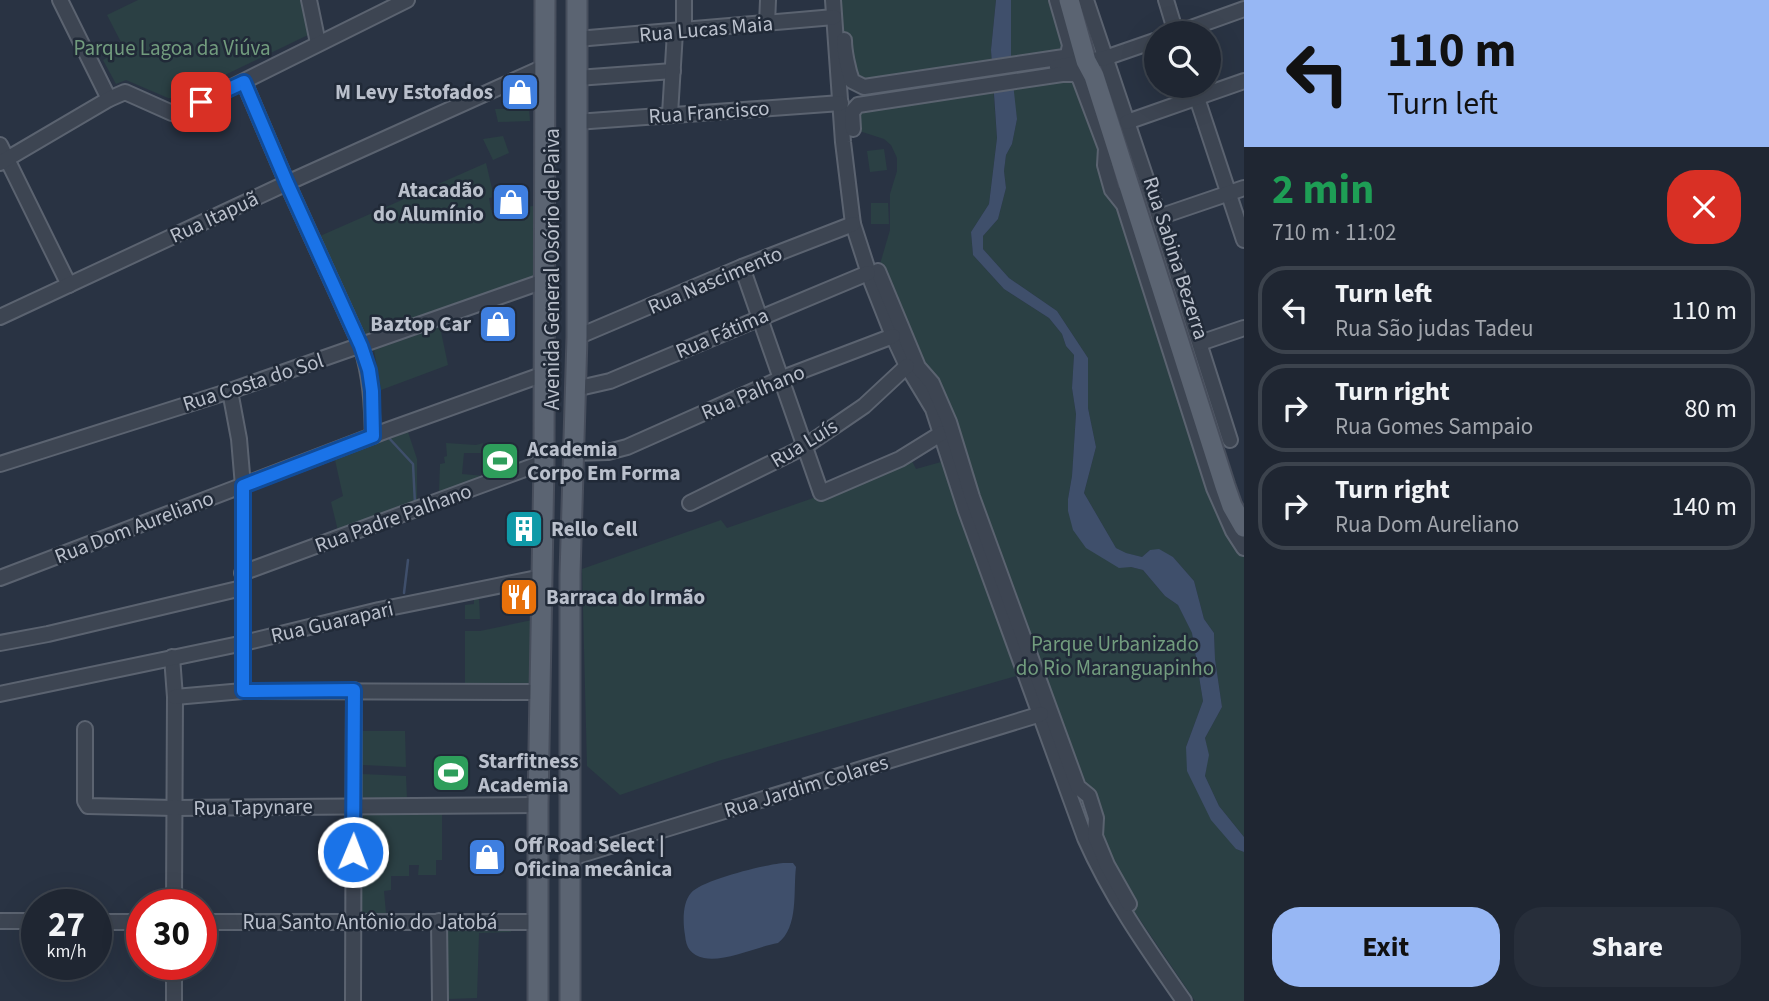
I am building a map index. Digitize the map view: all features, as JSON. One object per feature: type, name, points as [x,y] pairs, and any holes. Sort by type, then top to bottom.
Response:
[{"type":"main road","name":"Avenida General Osório de Paiva","points":[[538,1001],[538,805],[544,463],[545,0]]},
{"type":"main road","name":"Avenida General Osório de Paiva","points":[[570,1001],[570,574],[577,337],[577,0]]},
{"type":"main road","name":"Rua Sabina Bezerra","points":[[1069,0],[1096,60],[1094,76],[1221,443],[1232,506],[1244,527]]},
{"type":"street","points":[[60,0],[109,99]]},
{"type":"street","points":[[309,0],[318,43]]},
{"type":"street","points":[[4,161],[109,99],[128,92],[177,114],[407,0]]},
{"type":"street","points":[[670,114],[673,71],[684,0]]},
{"type":"street","points":[[768,0],[768,24]]},
{"type":"street","points":[[833,0],[853,224],[918,367],[932,383],[949,422],[972,498],[1078,787],[1088,796],[1093,807],[1096,818],[1095,836],[1107,865],[1130,905],[1195,1001]]},
{"type":"street","points":[[841,0],[844,52],[855,84],[864,87],[942,84]]},
{"type":"street","points":[[1048,68],[1070,51],[1057,0]]},
{"type":"street","points":[[1086,0],[1096,60],[1127,122],[1200,343],[1221,443],[1244,435]]},
{"type":"street","points":[[1166,0],[1172,21]]},
{"type":"street","points":[[1210,21],[1244,9]]},
{"type":"street","name":"Rua Lucas Maia","points":[[577,39],[834,17]]},
{"type":"street","name":"Rua Francisco","points":[[576,122],[841,100],[1096,60],[1144,44]]},
{"type":"street","name":"Rua Itapuã","points":[[0,317],[544,67]]},
{"type":"street","points":[[1048,68],[1076,74],[1080,79],[1105,148],[1105,165],[1112,190],[1124,205],[1214,488],[1233,531],[1244,548]]},
{"type":"street","points":[[577,78],[673,71]]},
{"type":"street","points":[[1221,86],[1244,81]]},
{"type":"street","points":[[244,82],[361,346],[372,391],[373,436]]},
{"type":"street","points":[[853,129],[852,112],[858,105],[942,84]]},
{"type":"street","points":[[1127,122],[1181,98]]},
{"type":"street","points":[[1197,98],[1244,240]]},
{"type":"street","points":[[0,145],[4,161],[69,285]]},
{"type":"street","points":[[1159,217],[1244,188]]},
{"type":"street","name":"Rua Nascimento","points":[[577,337],[742,267],[853,224]]},
{"type":"street","points":[[742,267],[821,492],[900,459],[942,433]]},
{"type":"street","points":[[873,272],[893,336],[907,366],[933,409],[942,433],[966,511],[1085,838],[1121,909],[1184,1001]]},
{"type":"street","name":"Rua Fátima","points":[[575,389],[610,381],[873,272]]},
{"type":"street","name":"Rua Costa do Sol","points":[[0,464],[230,391],[544,281]]},
{"type":"street","points":[[1200,343],[1244,328]]},
{"type":"street","name":"Rua Palhano","points":[[572,453],[608,452],[627,447],[780,379],[893,336]]},
{"type":"street","name":"Rua Luís","points":[[690,503],[804,447],[864,406],[907,366]]},
{"type":"street","name":"Rua Dom Aureliano","points":[[0,578],[544,374]]},
{"type":"street","points":[[230,391],[239,439],[243,486],[243,691]]},
{"type":"street","name":"Rua Padre Palhano","points":[[0,643],[48,634],[242,581],[544,463]]},
{"type":"street","name":"Rua Guarapari","points":[[0,694],[244,643],[379,610],[542,578]]},
{"type":"street","points":[[172,657],[175,696],[174,889]]},
{"type":"street","points":[[353,1001],[354,690]]},
{"type":"street","points":[[175,696],[243,691],[540,692]]},
{"type":"street","name":"Rua Jardim Colares","points":[[571,858],[1041,714]]},
{"type":"street","name":"Rua Tapynare","points":[[85,729],[86,805],[174,808],[538,805]]},
{"type":"street","points":[[0,921],[21,921]]},
{"type":"street","points":[[439,921],[440,1001]]},
{"type":"street","name":"Rua Santo Antônio do Jatobá","points":[[217,922],[539,922]]},
{"type":"street","points":[[174,980],[174,1001]]},
{"type":"green space","name":"Parque Lagoa da Viúva","points":[[138,0],[302,0],[308,35],[177,98],[168,98],[126,80],[116,84],[103,60],[124,48],[107,15]]},
{"type":"green space","points":[[841,0],[996,0],[992,68],[855,84],[844,52]]},
{"type":"green space","points":[[1011,0],[1057,0],[1070,51],[1011,65]]},
{"type":"green space","name":"Parque Urbanizado do Rio Maranguapinho","points":[[1076,74],[1105,165],[1244,548],[1244,837],[1219,806],[1205,776],[1208,755],[1205,738],[1222,707],[1214,633],[1204,619],[1194,581],[1173,557],[1150,550],[1142,557],[1116,548],[1084,493],[1096,447],[1088,408],[1088,358],[1057,311],[1009,278],[983,249],[983,236],[998,219],[1006,188],[1006,155],[1012,144],[1017,119],[1011,82]]},
{"type":"green space","name":"Parque Urbanizado do Rio Maranguapinho","points":[[993,85],[997,138],[989,204],[971,232],[973,255],[1004,289],[1049,318],[1074,355],[1072,388],[1076,414],[1068,499],[1131,567],[1143,570],[1165,596],[1178,605],[1192,633],[1203,701],[1186,747],[1236,849],[1244,852],[1244,1001],[1195,1001],[1130,905],[1107,865],[1096,818],[878,271],[890,230],[890,194],[897,171],[897,158],[891,145],[884,139],[853,129],[854,108]]},
{"type":"green space","points":[[495,109],[529,109],[530,121],[498,122]]},
{"type":"green space","points":[[503,136],[509,153],[493,160],[483,139]]},
{"type":"green space","points":[[884,149],[887,170],[870,172],[867,151]]},
{"type":"green space","points":[[486,163],[494,197],[489,198],[491,210],[533,206],[534,280],[366,336],[320,236]]},
{"type":"green space","points":[[871,203],[888,203],[889,224],[871,224]]},
{"type":"green space","points":[[440,327],[448,365],[381,390],[374,350]]},
{"type":"green space","points":[[408,432],[417,459],[417,504],[411,503],[338,531],[331,502],[343,496],[335,460]]},
{"type":"green space","points":[[446,443],[483,443],[482,453],[464,453],[462,474],[485,476],[439,492],[440,464],[445,463],[444,457],[447,456]]},
{"type":"green space","points":[[898,461],[912,461],[916,469],[941,462],[1020,675],[718,761],[620,795],[587,766],[582,569],[721,520],[727,528],[822,495]]},
{"type":"green space","points":[[479,598],[480,619],[465,619],[465,605],[474,604],[474,599]]},
{"type":"green space","points":[[532,620],[532,683],[465,683],[465,631],[480,631]]},
{"type":"green space","points":[[360,731],[405,731],[406,767],[363,765],[362,774],[406,776],[407,799],[357,797]]},
{"type":"green space","points":[[363,812],[442,813],[442,860],[436,860],[436,875],[418,875],[419,865],[409,865],[409,876],[391,876],[391,890],[384,891],[386,913],[360,913]]},
{"type":"green space","points":[[446,925],[512,925],[511,932],[479,933],[477,998],[449,999]]},
{"type":"water","points":[[996,0],[1011,0],[1011,65],[1017,119],[1012,144],[1006,155],[1006,188],[998,219],[983,236],[983,249],[1009,278],[1057,311],[1088,358],[1088,408],[1096,447],[1084,493],[1116,548],[1142,557],[1150,550],[1159,549],[1173,557],[1194,581],[1204,619],[1214,633],[1222,707],[1205,738],[1209,755],[1205,776],[1219,806],[1244,837],[1244,852],[1236,849],[1211,820],[1187,771],[1186,747],[1203,701],[1192,633],[1178,605],[1165,596],[1143,570],[1119,568],[1086,548],[1073,530],[1068,499],[1076,414],[1072,388],[1074,355],[1049,318],[1004,289],[973,255],[971,232],[989,204],[997,138],[991,50]]},
{"type":"water","points":[[793,863],[796,867],[795,897],[789,928],[778,943],[712,959],[699,957],[690,950],[684,920],[686,902],[691,893],[720,878]]},
{"type":"waterway","points":[[388,437],[413,464],[415,504]]},
{"type":"waterway","points":[[404,593],[408,560]]},
{"type":"place","name":"M Levy Estofados","points":[[520,92]]},
{"type":"place","name":"Atacadão do Alumínio","points":[[511,202]]},
{"type":"place","name":"Baztop Car","points":[[498,324]]},
{"type":"place","name":"Academia Corpo Em Forma","points":[[500,461]]},
{"type":"place","name":"Rello Cell","points":[[524,529]]},
{"type":"place","name":"Barraca do Irmão","points":[[519,597]]},
{"type":"place","name":"Starfitness Academia","points":[[451,773]]},
{"type":"place","name":"Off Road Select | Oficina mecânica","points":[[487,857]]},
{"type":"route","points":[[201,102],[244,82],[361,346],[369,370],[373,436],[243,486],[243,691],[354,690],[353,852]]}]
